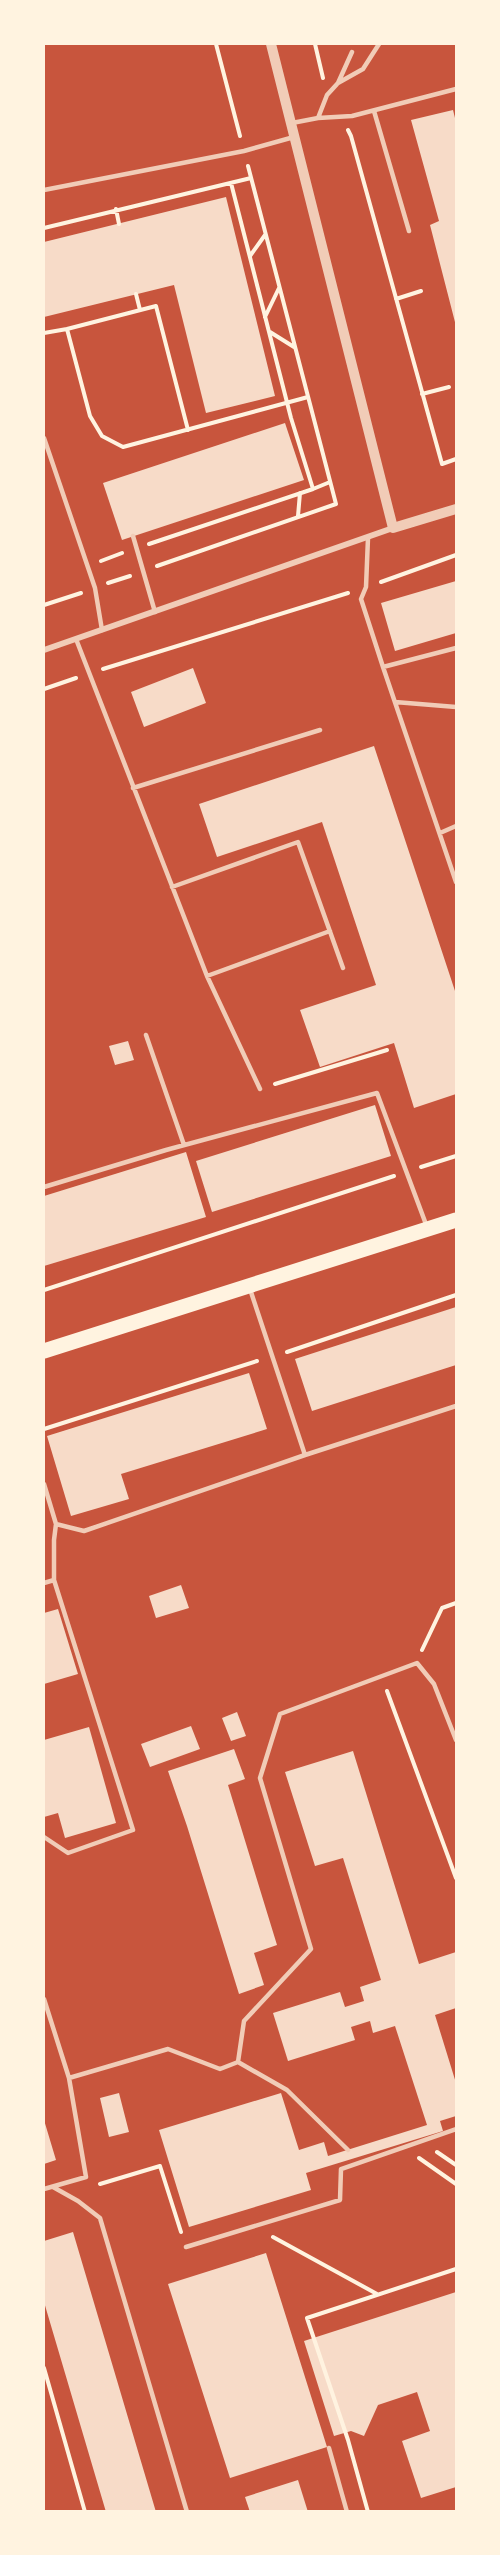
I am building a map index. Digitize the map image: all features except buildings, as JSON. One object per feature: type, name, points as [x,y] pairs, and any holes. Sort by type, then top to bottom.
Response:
[{"type":"main road","points":[[44,1351],[456,1220]]},
{"type":"street","points":[[271,44],[393,528]]},
{"type":"street","points":[[44,650],[393,528],[456,509]]},
{"type":"lane","points":[[338,83],[363,69],[379,44]]},
{"type":"lane","points":[[318,118],[327,95],[338,83],[352,52]]},
{"type":"lane","points":[[290,124],[374,111],[456,89]]},
{"type":"lane","points":[[374,111],[409,231]]},
{"type":"lane","points":[[44,190],[244,150],[294,137]]},
{"type":"lane","points":[[44,438],[95,588],[102,630]]},
{"type":"lane","points":[[133,536],[155,612]]},
{"type":"lane","points":[[368,538],[366,587],[361,599],[456,882]]},
{"type":"lane","points":[[76,639],[207,976],[260,1089]]},
{"type":"lane","points":[[383,667],[456,648]]},
{"type":"lane","points":[[395,702],[456,707]]},
{"type":"lane","points":[[133,788],[320,730]]},
{"type":"lane","points":[[440,833],[456,826]]},
{"type":"lane","points":[[172,887],[298,842],[343,968]]},
{"type":"lane","points":[[207,976],[330,931]]},
{"type":"lane","points":[[146,1035],[184,1145]]},
{"type":"lane","points":[[44,1187],[184,1145],[377,1093],[427,1229]]},
{"type":"lane","points":[[249,1287],[305,1455]]},
{"type":"lane","points":[[56,1524],[84,1530],[456,1406]]},
{"type":"lane","points":[[44,1484],[56,1524],[54,1580],[133,1830],[68,1853],[44,1837]]},
{"type":"lane","points":[[44,1583],[54,1580]]},
{"type":"lane","points":[[238,2062],[244,2021],[311,1949],[260,1778],[280,1714],[417,1663],[434,1684],[456,1740]]},
{"type":"lane","points":[[44,1999],[69,2078],[86,2177],[44,2189]]},
{"type":"lane","points":[[69,2078],[168,2049],[220,2069],[238,2062]]},
{"type":"lane","points":[[238,2062],[287,2090],[348,2150]]},
{"type":"lane","points":[[186,2247],[340,2200],[341,2169],[351,2162],[456,2129]]},
{"type":"lane","points":[[52,2187],[78,2201],[100,2218],[188,2511]]},
{"type":"lane","points":[[329,2448],[347,2511]]},
{"type":"path","points":[[44,605],[336,504],[216,44]]},
{"type":"path","points":[[315,44],[327,95]]},
{"type":"path","points":[[340,117],[351,136],[442,464],[456,459]]},
{"type":"path","points":[[44,228],[251,178]]},
{"type":"path","points":[[231,183],[269,332],[313,489]]},
{"type":"path","points":[[116,209],[119,224]]},
{"type":"path","points":[[250,256],[265,234]]},
{"type":"path","points":[[265,317],[279,288]]},
{"type":"path","points":[[396,299],[421,291]]},
{"type":"path","points":[[136,294],[140,310]]},
{"type":"path","points":[[44,333],[156,306],[188,430]]},
{"type":"path","points":[[67,329],[90,416],[102,436],[123,447],[308,397]]},
{"type":"path","points":[[269,332],[295,348]]},
{"type":"path","points":[[422,394],[449,387]]},
{"type":"path","points":[[88,566],[330,482]]},
{"type":"path","points":[[298,517],[300,493]]},
{"type":"path","points":[[44,689],[366,587],[456,555]]},
{"type":"path","points":[[260,1089],[387,1050]]},
{"type":"path","points":[[44,1290],[456,1156]]},
{"type":"path","points":[[44,1429],[456,1295]]},
{"type":"path","points":[[417,1663],[442,1608],[456,1603]]},
{"type":"path","points":[[381,1676],[456,1878]]},
{"type":"path","points":[[403,2147],[456,2184]]},
{"type":"path","points":[[86,2177],[88,2188],[160,2166],[186,2247]]},
{"type":"path","points":[[254,2227],[377,2294]]},
{"type":"path","points":[[368,2511],[348,2440],[307,2318],[456,2269]]},
{"type":"path","points":[[44,2368],[85,2511]]}]
